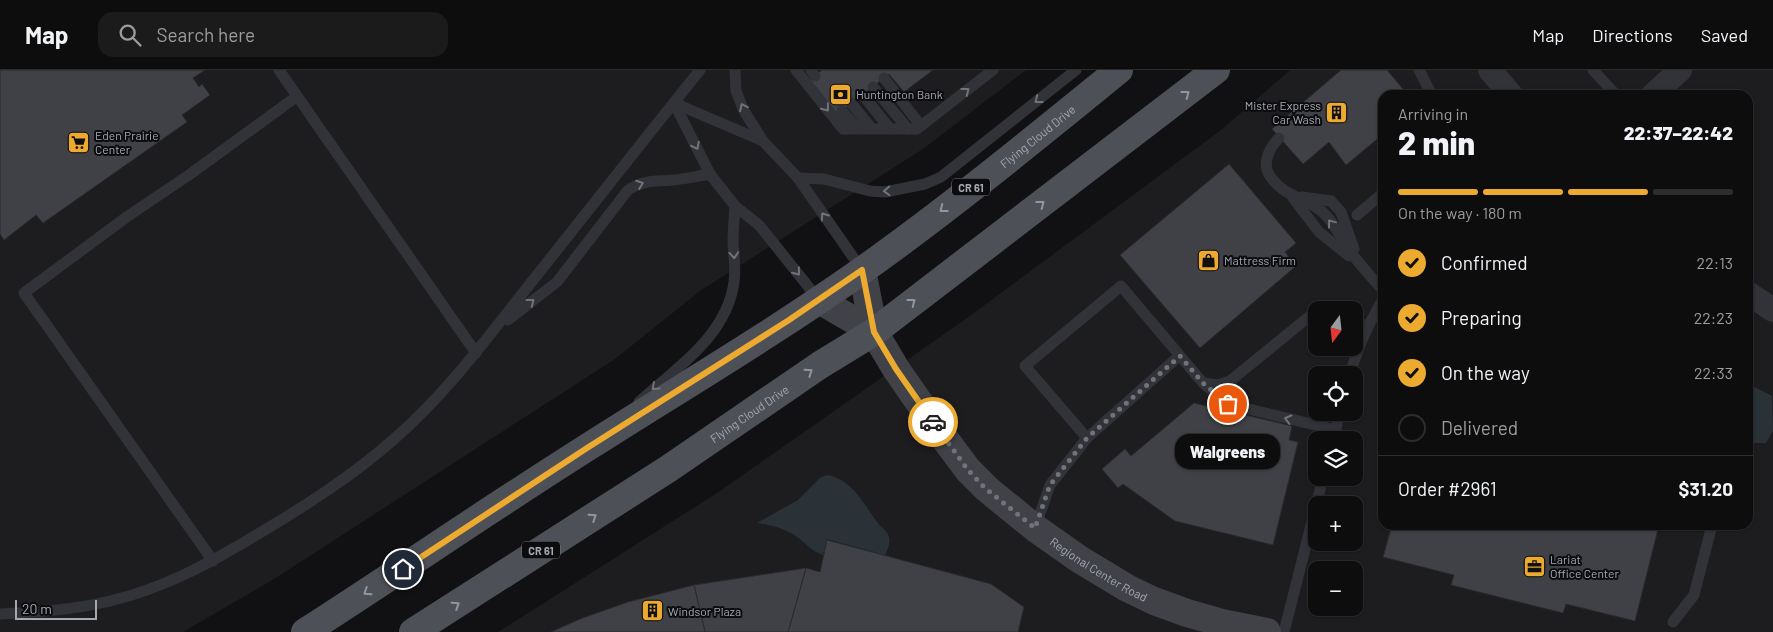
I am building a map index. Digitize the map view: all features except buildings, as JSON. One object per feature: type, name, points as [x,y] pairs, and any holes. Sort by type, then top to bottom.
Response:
[{"type":"main road","name":"Flying Cloud Drive","points":[[305,632],[587,448],[819,300],[862,270],[1035,138],[1118,70]]},
{"type":"main road","name":"Flying Cloud Drive","points":[[413,632],[668,469],[820,365],[874,332],[1216,70]]},
{"type":"street","points":[[1490,70],[1507,90]]},
{"type":"street","points":[[1658,90],[1680,70]]},
{"type":"street","name":"Regional Center Road","points":[[862,270],[874,332],[896,369],[968,470],[1007,507],[1103,575],[1154,601],[1222,623],[1266,632]]},
{"type":"street","points":[[1753,296],[1773,310]]},
{"type":"street","name":"Regional Center Road","points":[[819,300],[874,332]]},
{"type":"lane","points":[[279,70],[476,353]]},
{"type":"lane","points":[[0,614],[66,610],[112,601],[152,588],[213,561],[353,473],[394,439],[436,398],[476,353],[700,70]]},
{"type":"lane","points":[[735,70],[736,91],[744,111],[763,142],[798,178],[862,270]]},
{"type":"lane","points":[[796,70],[843,130],[917,129],[993,70]]},
{"type":"lane","points":[[798,178],[824,179],[870,191],[899,190],[925,184],[942,176],[1076,70]]},
{"type":"lane","points":[[1419,70],[1429,90]]},
{"type":"lane","points":[[1593,70],[1611,90]]},
{"type":"lane","points":[[884,78],[921,126]]},
{"type":"lane","points":[[873,87],[908,129]]},
{"type":"lane","points":[[863,95],[890,129]]},
{"type":"lane","points":[[213,561],[24,293],[296,96]]},
{"type":"lane","points":[[674,103],[763,142]]},
{"type":"lane","points":[[674,103],[710,174],[735,206],[759,225],[819,300]]},
{"type":"lane","points":[[858,129],[847,107],[872,129]]},
{"type":"lane","points":[[1279,138],[1270,149],[1267,157],[1266,167],[1269,175],[1290,195],[1321,211],[1359,263],[1378,284]]},
{"type":"lane","points":[[492,332],[558,282],[628,190],[637,184],[655,180],[673,181],[710,174]]},
{"type":"lane","points":[[1357,215],[1378,197]]},
{"type":"lane","points":[[587,448],[692,355],[713,333],[726,312],[734,280],[735,206]]},
{"type":"lane","points":[[1087,438],[1025,366],[1121,286],[1203,383],[1228,404],[1320,431]]},
{"type":"lane","points":[[1352,366],[1366,327],[1378,308]]},
{"type":"lane","points":[[1203,383],[1218,385],[1230,381],[1308,318]]},
{"type":"lane","points":[[1035,528],[1050,485],[1087,438],[1180,356]]},
{"type":"lane","points":[[1284,632],[1321,486]]},
{"type":"lane","points":[[1673,622],[1694,595],[1711,530]]},
{"type":"shaded area","name":"Eden Prairie Center","points":[[0,70],[1026,70],[923,149],[700,291],[615,359],[274,579],[183,632],[0,632]]},
{"type":"shaded area","points":[[1290,70],[1773,70],[1773,632],[498,632],[717,493],[967,318],[1221,130]]},
{"type":"shaded area","points":[[1753,386],[1772,396],[1773,431],[1766,443],[1753,443]]},
{"type":"shaded area","points":[[828,475],[845,482],[864,502],[880,526],[887,532],[889,543],[885,555],[827,539],[823,555],[786,530],[757,523],[798,500],[821,477]]},
{"type":"way so far","points":[[933,422],[968,470],[986,489],[1035,528],[1050,485],[1087,438],[1180,356],[1203,383],[1228,404]]},
{"type":"place","name":"Huntington Bank","points":[[840,94]]},
{"type":"place","name":"Mister Express Car Wash","points":[[1337,112]]},
{"type":"place","name":"Eden Prairie Center","points":[[79,142]]},
{"type":"place","name":"Mattress Firm","points":[[1208,260]]},
{"type":"place","name":"Walgreens","points":[[1228,404]]},
{"type":"place","name":"Lariat Office Center","points":[[1534,566]]},
{"type":"place","name":"Windsor Plaza","points":[[652,611]]},
{"type":"route","points":[[403,569],[587,448],[789,320],[862,270],[874,332],[896,369],[933,422]]}]
